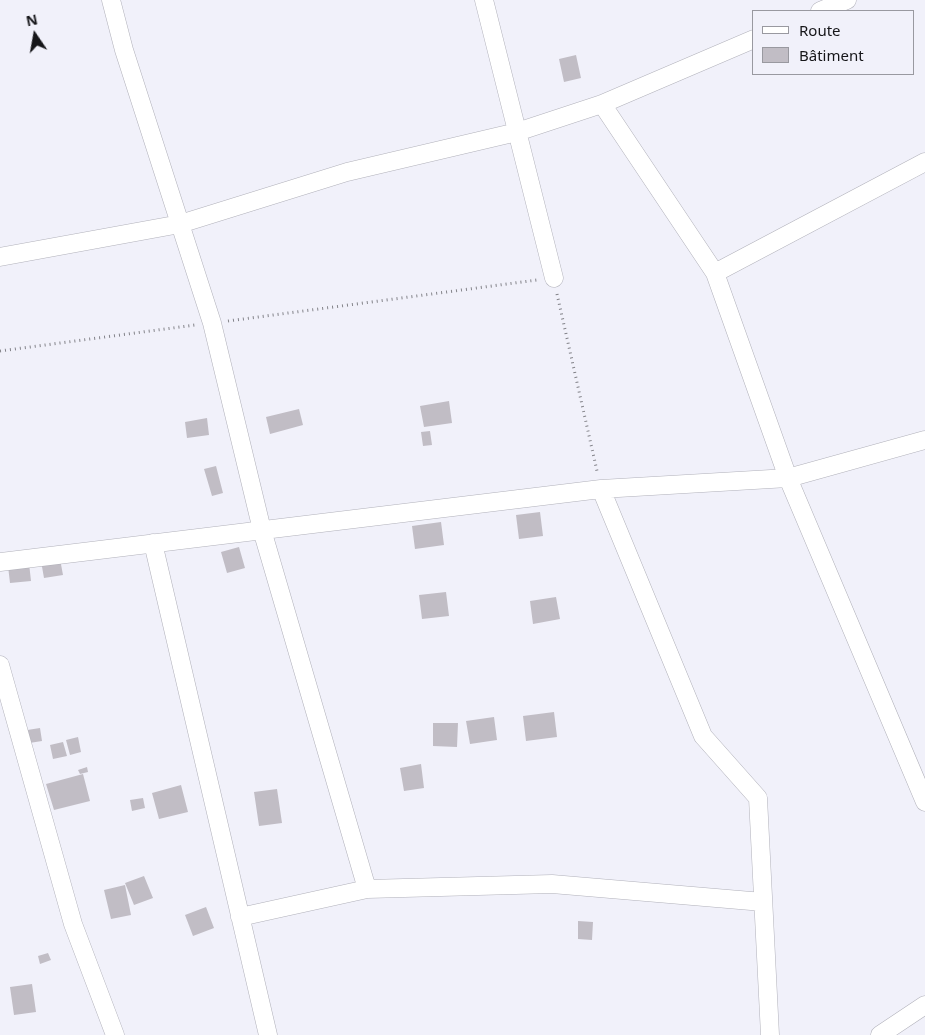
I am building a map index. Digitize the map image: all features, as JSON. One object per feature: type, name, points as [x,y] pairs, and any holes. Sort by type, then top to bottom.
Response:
[{"type":"street","points":[[111,0],[124,50],[212,323],[262,530],[367,889]]},
{"type":"street","points":[[484,0],[554,278]]},
{"type":"street","points":[[822,10],[847,0]]},
{"type":"street","points":[[0,257],[180,224],[347,172],[517,132],[602,104],[752,41]]},
{"type":"street","points":[[602,104],[715,274],[788,478],[925,802]]},
{"type":"street","points":[[715,274],[925,162]]},
{"type":"street","points":[[0,562],[601,489],[788,478],[925,440]]},
{"type":"street","points":[[601,489],[703,736],[758,798],[770,1035]]},
{"type":"street","points":[[153,543],[268,1035]]},
{"type":"street","points":[[0,665],[73,924],[115,1035]]},
{"type":"street","points":[[240,917],[367,889],[552,884],[763,902]]},
{"type":"street","points":[[880,1035],[925,1005]]},
{"type":"path","points":[[0,351],[554,278],[601,489]]},
{"type":"building","points":[[576,55],[581,78],[564,82],[559,59]]},
{"type":"building","points":[[449,401],[452,423],[424,427],[420,406]]},
{"type":"building","points":[[299,409],[303,425],[270,434],[266,417]]},
{"type":"building","points":[[207,418],[209,435],[187,438],[185,422]]},
{"type":"building","points":[[430,431],[432,445],[423,446],[421,432]]},
{"type":"building","points":[[216,466],[223,493],[212,496],[204,469]]},
{"type":"building","points":[[540,512],[543,536],[519,539],[516,515]]},
{"type":"building","points":[[441,522],[444,545],[415,549],[412,526]]},
{"type":"building","points":[[239,547],[245,568],[227,573],[221,552]]},
{"type":"building","points":[[60,559],[63,575],[44,578],[41,561]]},
{"type":"building","points":[[29,563],[31,581],[10,583],[8,566]]},
{"type":"building","points":[[446,592],[449,616],[422,619],[419,595]]},
{"type":"building","points":[[556,597],[560,619],[533,624],[530,601]]},
{"type":"building","points":[[554,712],[557,737],[526,741],[523,716]]},
{"type":"building","points":[[494,717],[497,740],[470,744],[466,721]]},
{"type":"building","points":[[433,723],[458,723],[457,747],[433,746]]},
{"type":"building","points":[[40,728],[42,741],[23,744],[21,731]]},
{"type":"building","points":[[78,737],[81,752],[70,755],[66,740]]},
{"type":"building","points":[[63,742],[67,756],[53,759],[50,745]]},
{"type":"building","points":[[421,764],[424,788],[404,791],[400,768]]},
{"type":"building","points":[[87,767],[88,772],[80,774],[78,770]]},
{"type":"building","points":[[83,774],[90,801],[54,810],[46,784]]},
{"type":"building","points":[[181,785],[188,812],[159,819],[152,793]]},
{"type":"building","points":[[277,789],[282,823],[259,826],[254,792]]},
{"type":"building","points":[[143,798],[145,808],[132,811],[130,800]]},
{"type":"building","points":[[144,876],[153,898],[134,905],[125,883]]},
{"type":"building","points":[[125,885],[131,915],[111,919],[104,890]]},
{"type":"building","points":[[206,907],[214,928],[193,936],[185,915]]},
{"type":"building","points":[[578,921],[593,922],[592,940],[578,939]]},
{"type":"building","points":[[48,953],[51,960],[40,964],[38,956]]},
{"type":"building","points":[[32,984],[36,1012],[14,1015],[10,987]]}]
